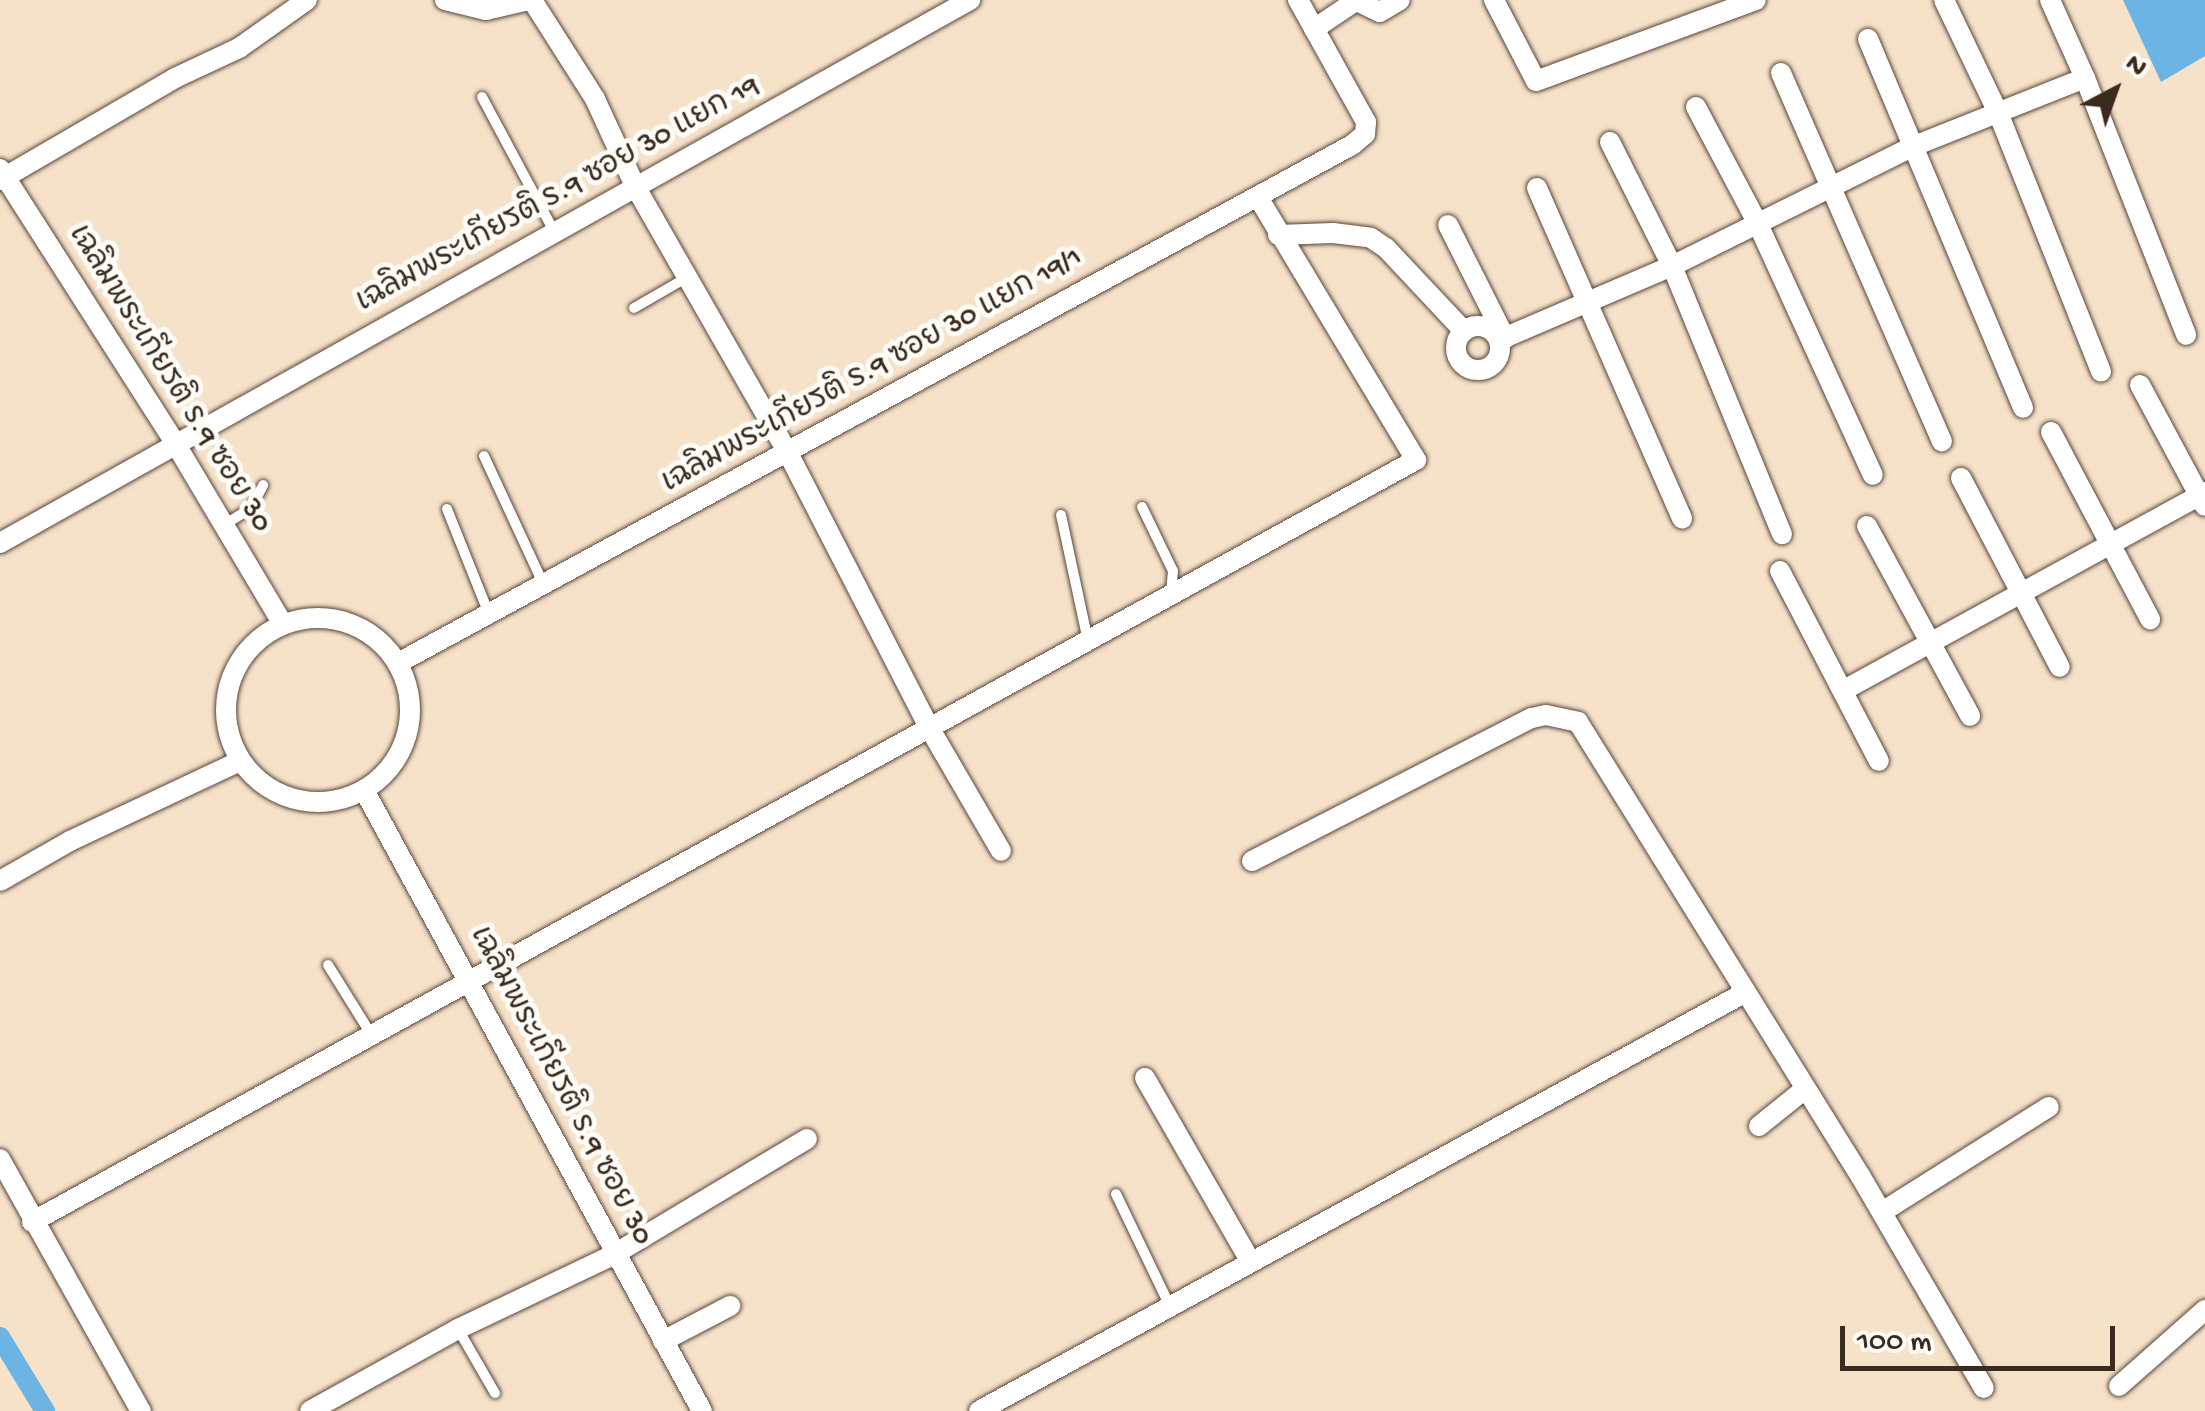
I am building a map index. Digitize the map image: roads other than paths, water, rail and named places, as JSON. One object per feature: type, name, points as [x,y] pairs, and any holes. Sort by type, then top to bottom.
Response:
[{"type":"street","points":[[2,175],[176,78],[240,48],[286,6],[307,0]]},
{"type":"street","points":[[445,0],[486,10],[531,0],[595,99],[635,186],[786,452],[930,728],[1001,850]]},
{"type":"street","name":"เฉลิมพระเกียรติ ร.9 ซอย 30 แยก 19","points":[[0,542],[970,0]]},
{"type":"street","points":[[1298,0],[1314,29],[1357,1],[1380,12],[1400,0]]},
{"type":"street","points":[[1494,0],[1536,82],[1723,6],[1756,0]]},
{"type":"street","points":[[1944,0],[1998,115],[2101,371]]},
{"type":"street","points":[[2050,0],[2085,78],[2186,335]]},
{"type":"street","name":"เฉลิมพระเกียรติ ร.9 ซอย 30 แยก 19/1","points":[[398,663],[1352,145],[1364,134],[1366,122],[1314,29]]},
{"type":"street","points":[[1868,39],[2023,408]]},
{"type":"street","points":[[1781,73],[1942,440]]},
{"type":"street","points":[[1502,339],[1672,266],[1914,146],[2085,78]]},
{"type":"street","points":[[1696,107],[1757,222],[1872,475]]},
{"type":"street","points":[[1610,142],[1672,266],[1782,534]]},
{"type":"street","name":"เฉลิมพระเกียรติ ร.9 ซอย 30","points":[[2,175],[175,442],[283,624]]},
{"type":"street","points":[[1538,188],[1682,519]]},
{"type":"street","points":[[32,1222],[1170,599],[1416,460],[1258,197]]},
{"type":"street","points":[[1448,225],[1502,339],[1500,355],[1491,366],[1469,368],[1456,351],[1464,330]]},
{"type":"street","points":[[1278,235],[1333,233],[1371,238],[1386,248],[1464,330]]},
{"type":"street","points":[[1464,330],[1484,326],[1502,339]]},
{"type":"street","points":[[1844,690],[2110,541],[2203,498],[2140,385]]},
{"type":"street","points":[[2051,432],[2150,619]]},
{"type":"street","points":[[1961,478],[2060,667]]},
{"type":"street","points":[[1868,526],[1970,716]]},
{"type":"street","points":[[1780,571],[1879,761]]},
{"type":"street","points":[[308,618],[334,619],[370,635],[398,663],[408,690],[406,734],[387,772],[364,790],[338,800],[310,802],[284,796],[259,782],[240,761],[227,722],[229,682],[241,658],[259,637],[283,624],[308,618]]},
{"type":"street","points":[[1252,861],[1532,718],[1560,716],[1578,722],[1882,1212],[1984,1388]]},
{"type":"street","points":[[0,881],[70,841],[240,761]]},
{"type":"street","name":"เฉลิมพระเกียรติ ร.9 ซอย 30","points":[[364,790],[613,1254],[702,1411]]},
{"type":"street","points":[[980,1411],[1744,993]]},
{"type":"street","points":[[1145,1078],[1251,1262]]},
{"type":"street","points":[[1758,1126],[1805,1088]]},
{"type":"street","points":[[1882,1212],[2049,1107]]},
{"type":"street","points":[[310,1411],[458,1329],[613,1254],[806,1138]]},
{"type":"street","points":[[0,1160],[142,1411]]},
{"type":"street","points":[[663,1341],[730,1306]]},
{"type":"street","points":[[2119,1386],[2205,1310]]},
{"type":"lane","points":[[482,97],[556,234]]},
{"type":"lane","points":[[634,308],[686,278]]},
{"type":"lane","points":[[484,456],[544,586]]},
{"type":"lane","points":[[224,525],[252,508],[263,484]]},
{"type":"lane","points":[[1142,507],[1173,571],[1170,599]]},
{"type":"lane","points":[[448,509],[489,614]]},
{"type":"lane","points":[[1062,515],[1088,643]]},
{"type":"lane","points":[[328,965],[371,1034]]},
{"type":"lane","points":[[1116,1194],[1170,1306]]},
{"type":"lane","points":[[458,1329],[495,1393]]},
{"type":"water","points":[[2123,0],[2205,0],[2205,56],[2161,82]]},
{"type":"waterway","points":[[0,1337],[45,1411]]}]
